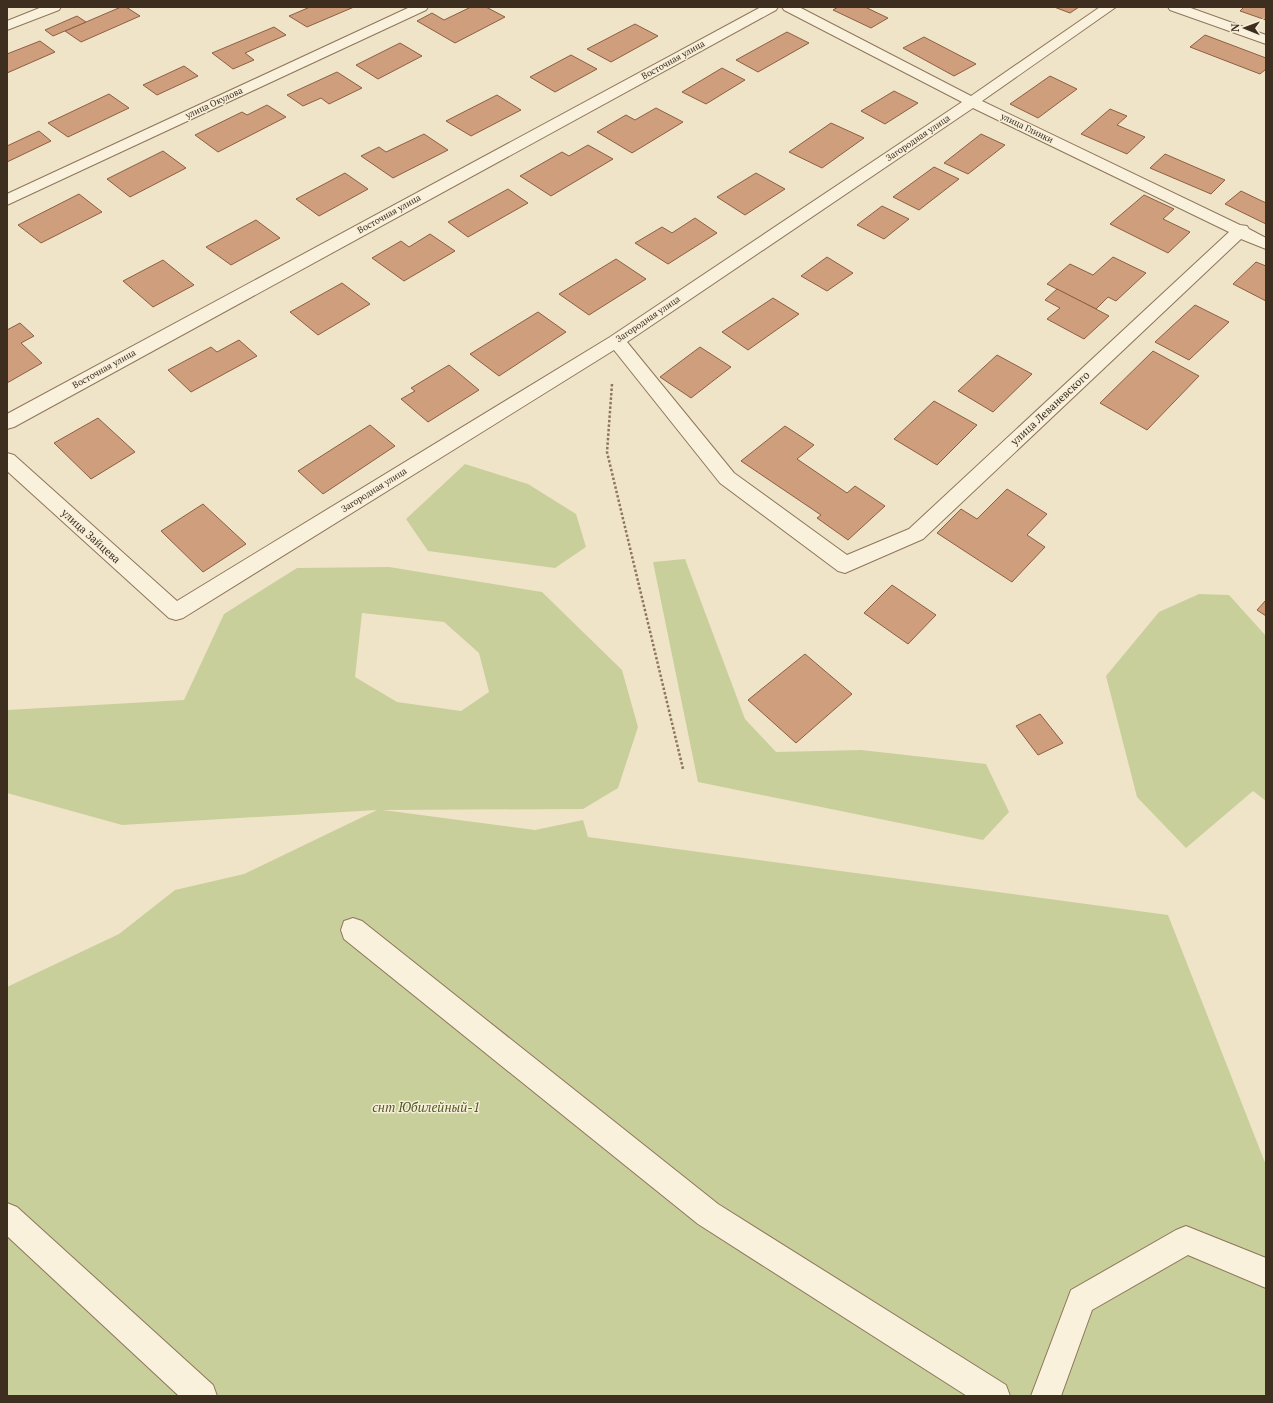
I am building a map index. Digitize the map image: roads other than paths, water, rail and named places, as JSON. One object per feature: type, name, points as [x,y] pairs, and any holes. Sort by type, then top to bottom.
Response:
[{"type":"street","points":[[7,26],[54,7]]},
{"type":"street","name":"улица Окулова","points":[[7,200],[421,7]]},
{"type":"street","name":"Восточная улица","points":[[7,422],[770,7]]},
{"type":"street","name":"улица Глинки","points":[[790,7],[972,102],[1241,230],[1266,244]]},
{"type":"street","name":"Загородная улица","points":[[176,612],[616,341],[972,102],[1109,7]]},
{"type":"street","points":[[1175,7],[1266,40]]},
{"type":"street","name":"улица Леваневского","points":[[616,341],[727,478],[845,565],[916,534],[1241,230]]},
{"type":"street","name":"улица Зайцева","points":[[7,460],[176,612]]},
{"type":"street","points":[[353,930],[708,1214],[995,1396]]},
{"type":"street","points":[[7,1217],[202,1396]]},
{"type":"street","points":[[1046,1396],[1081,1300],[1186,1240],[1266,1273]]},
{"type":"park label","name":"снт Юбилейный-1","points":[[426,1107]]}]
